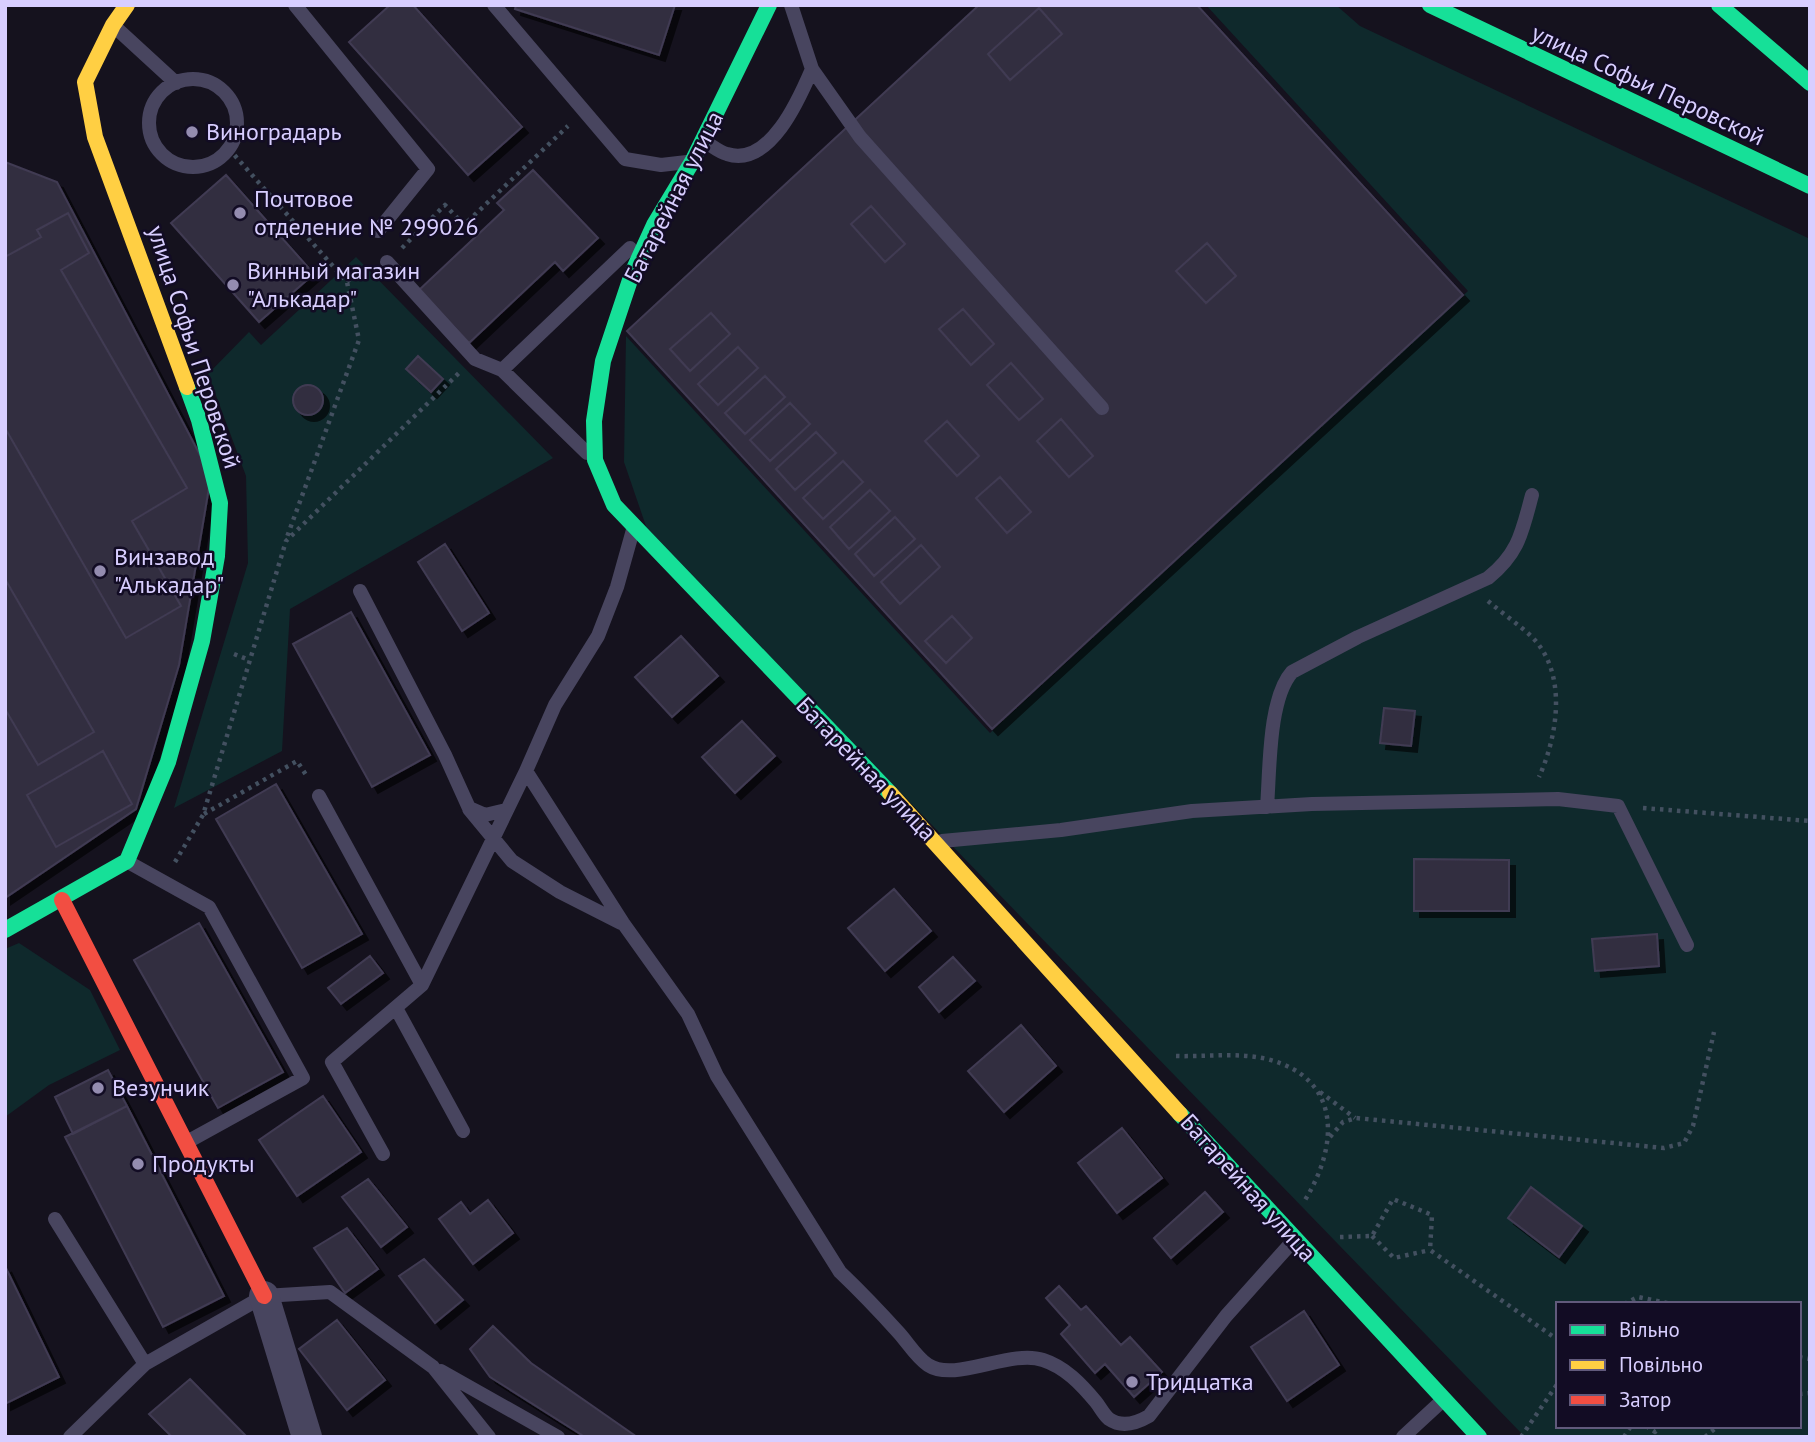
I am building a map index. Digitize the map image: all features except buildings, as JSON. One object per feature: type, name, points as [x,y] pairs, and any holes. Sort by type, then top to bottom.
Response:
[{"type":"street","name":"улица Софьи Перовской","points":[[127,5],[113,25],[85,82],[95,137],[200,420],[220,503],[217,556],[202,641],[168,762],[127,861]]},
{"type":"street","name":"Батарейная улица","points":[[769,5],[692,162],[654,225],[633,271],[603,361],[594,421],[595,460],[614,506],[633,529],[937,842],[1280,1225],[1479,1437]]},
{"type":"street","name":"улица Софьи Перовской","points":[[1430,5],[1810,186]]},
{"type":"street","points":[[1719,5],[1807,80]]},
{"type":"street","points":[[5,930],[127,861]]},
{"type":"street","points":[[62,900],[264,1296],[307,1437]]},
{"type":"lane","points":[[295,5],[428,169],[377,231]]},
{"type":"lane","points":[[494,5],[625,159],[661,164],[692,162]]},
{"type":"lane","points":[[791,5],[812,69],[860,137],[1102,408]]},
{"type":"lane","points":[[113,25],[176,83]]},
{"type":"lane","points":[[702,140],[729,155],[746,155],[773,138],[790,119],[812,69]]},
{"type":"lane","points":[[204,81],[228,96],[237,122],[229,149],[219,159],[191,167],[177,164],[155,145],[150,131],[154,103],[163,91],[176,83],[204,81]]},
{"type":"lane","points":[[502,370],[654,225]]},
{"type":"lane","points":[[387,262],[475,359],[502,370],[595,460]]},
{"type":"lane","points":[[560,428],[594,421]]},
{"type":"lane","points":[[1267,807],[1284,681],[1292,672],[1358,637],[1472,587],[1506,563],[1519,543],[1532,495]]},
{"type":"lane","points":[[383,1154],[332,1062],[422,985],[526,771],[555,705],[598,636],[617,587],[633,529]]},
{"type":"lane","points":[[360,591],[445,755],[469,808],[492,840],[512,861],[530,874],[579,903],[623,923]]},
{"type":"lane","points":[[526,771],[623,923],[688,1014],[717,1076],[830,1260],[929,1366],[948,1369],[981,1366],[1017,1356],[1040,1359],[1059,1366],[1075,1379],[1109,1419],[1122,1424],[1137,1423],[1149,1416],[1226,1316],[1294,1240]]},
{"type":"lane","points":[[319,796],[422,985]]},
{"type":"lane","points":[[937,842],[1061,830],[1192,811],[1267,807],[1528,800],[1618,806],[1687,945]]},
{"type":"lane","points":[[469,808],[485,815],[506,810]]},
{"type":"lane","points":[[127,861],[209,907],[303,1078],[186,1143]]},
{"type":"lane","points":[[396,1007],[463,1131]]},
{"type":"lane","points":[[55,1219],[145,1364]]},
{"type":"lane","points":[[70,1437],[145,1364],[264,1296],[330,1292],[433,1367],[558,1437]]},
{"type":"lane","points":[[433,1367],[489,1437]]},
{"type":"lane","points":[[1403,1437],[1444,1400],[1459,1437]]},
{"type":"path","points":[[398,252],[445,205],[464,225],[559,134]]},
{"type":"path","points":[[164,881],[203,815],[286,541],[359,340],[347,282],[229,149]]},
{"type":"path","points":[[347,282],[370,259]]},
{"type":"path","points":[[286,541],[455,377]]},
{"type":"path","points":[[1472,587],[1533,638],[1545,656],[1555,690],[1555,733],[1528,800]]},
{"type":"path","points":[[203,815],[297,761],[319,796]]},
{"type":"path","points":[[1618,806],[1810,821]]},
{"type":"path","points":[[1280,1225],[1306,1198],[1330,1137],[1343,1122],[1356,1118],[1664,1148],[1684,1143],[1693,1126],[1714,1032]]},
{"type":"path","points":[[1128,1055],[1220,1055],[1267,1059],[1298,1073],[1356,1118]]},
{"type":"path","points":[[1318,1091],[1327,1112],[1330,1137]]},
{"type":"path","points":[[1372,1236],[1394,1258],[1430,1250]]},
{"type":"path","points":[[1628,1302],[1638,1297],[1662,1302]]},
{"type":"path","points":[[1521,1437],[1556,1386]]},
{"type":"green space","points":[[1206,5],[1336,5],[1360,26],[1810,239],[1810,1437],[1525,1437],[648,532],[624,462],[626,336],[990,733],[1468,291]]},
{"type":"green space","points":[[356,257],[553,458],[290,609],[282,751],[174,808],[248,563],[246,476],[208,374],[249,332],[261,345]]},
{"type":"green space","points":[[19,943],[90,990],[120,1050],[49,1085],[5,1117],[5,949]]},
{"type":"traffic: fast","points":[[769,5],[692,162],[654,225],[633,271],[603,361],[594,421],[595,460],[614,505],[890,793]]},
{"type":"traffic: fast","points":[[1430,5],[1810,186]]},
{"type":"traffic: fast","points":[[1719,5],[1810,83]]},
{"type":"traffic: fast","points":[[5,930],[127,861],[168,762],[202,641],[217,556],[220,503],[199,420],[187,387]]},
{"type":"traffic: fast","points":[[1180,1114],[1479,1437]]},
{"type":"traffic: slow","points":[[127,5],[113,25],[85,82],[95,137],[187,387]]},
{"type":"traffic: slow","points":[[890,793],[1180,1114]]},
{"type":"traffic: jam","points":[[62,900],[264,1296]]},
{"type":"place","name":"Виноградарь","points":[[192,132]]},
{"type":"place","name":"Почтовое отделение № 299026","points":[[240,213]]},
{"type":"place","name":"Винный магазин \"Алькадар\"","points":[[233,285]]},
{"type":"place","name":"Винзавод \"Алькадар\"","points":[[100,571]]},
{"type":"place","name":"Везунчик","points":[[98,1088]]},
{"type":"place","name":"Продукты","points":[[138,1164]]},
{"type":"place","name":"Тридцатка","points":[[1132,1382]]}]
